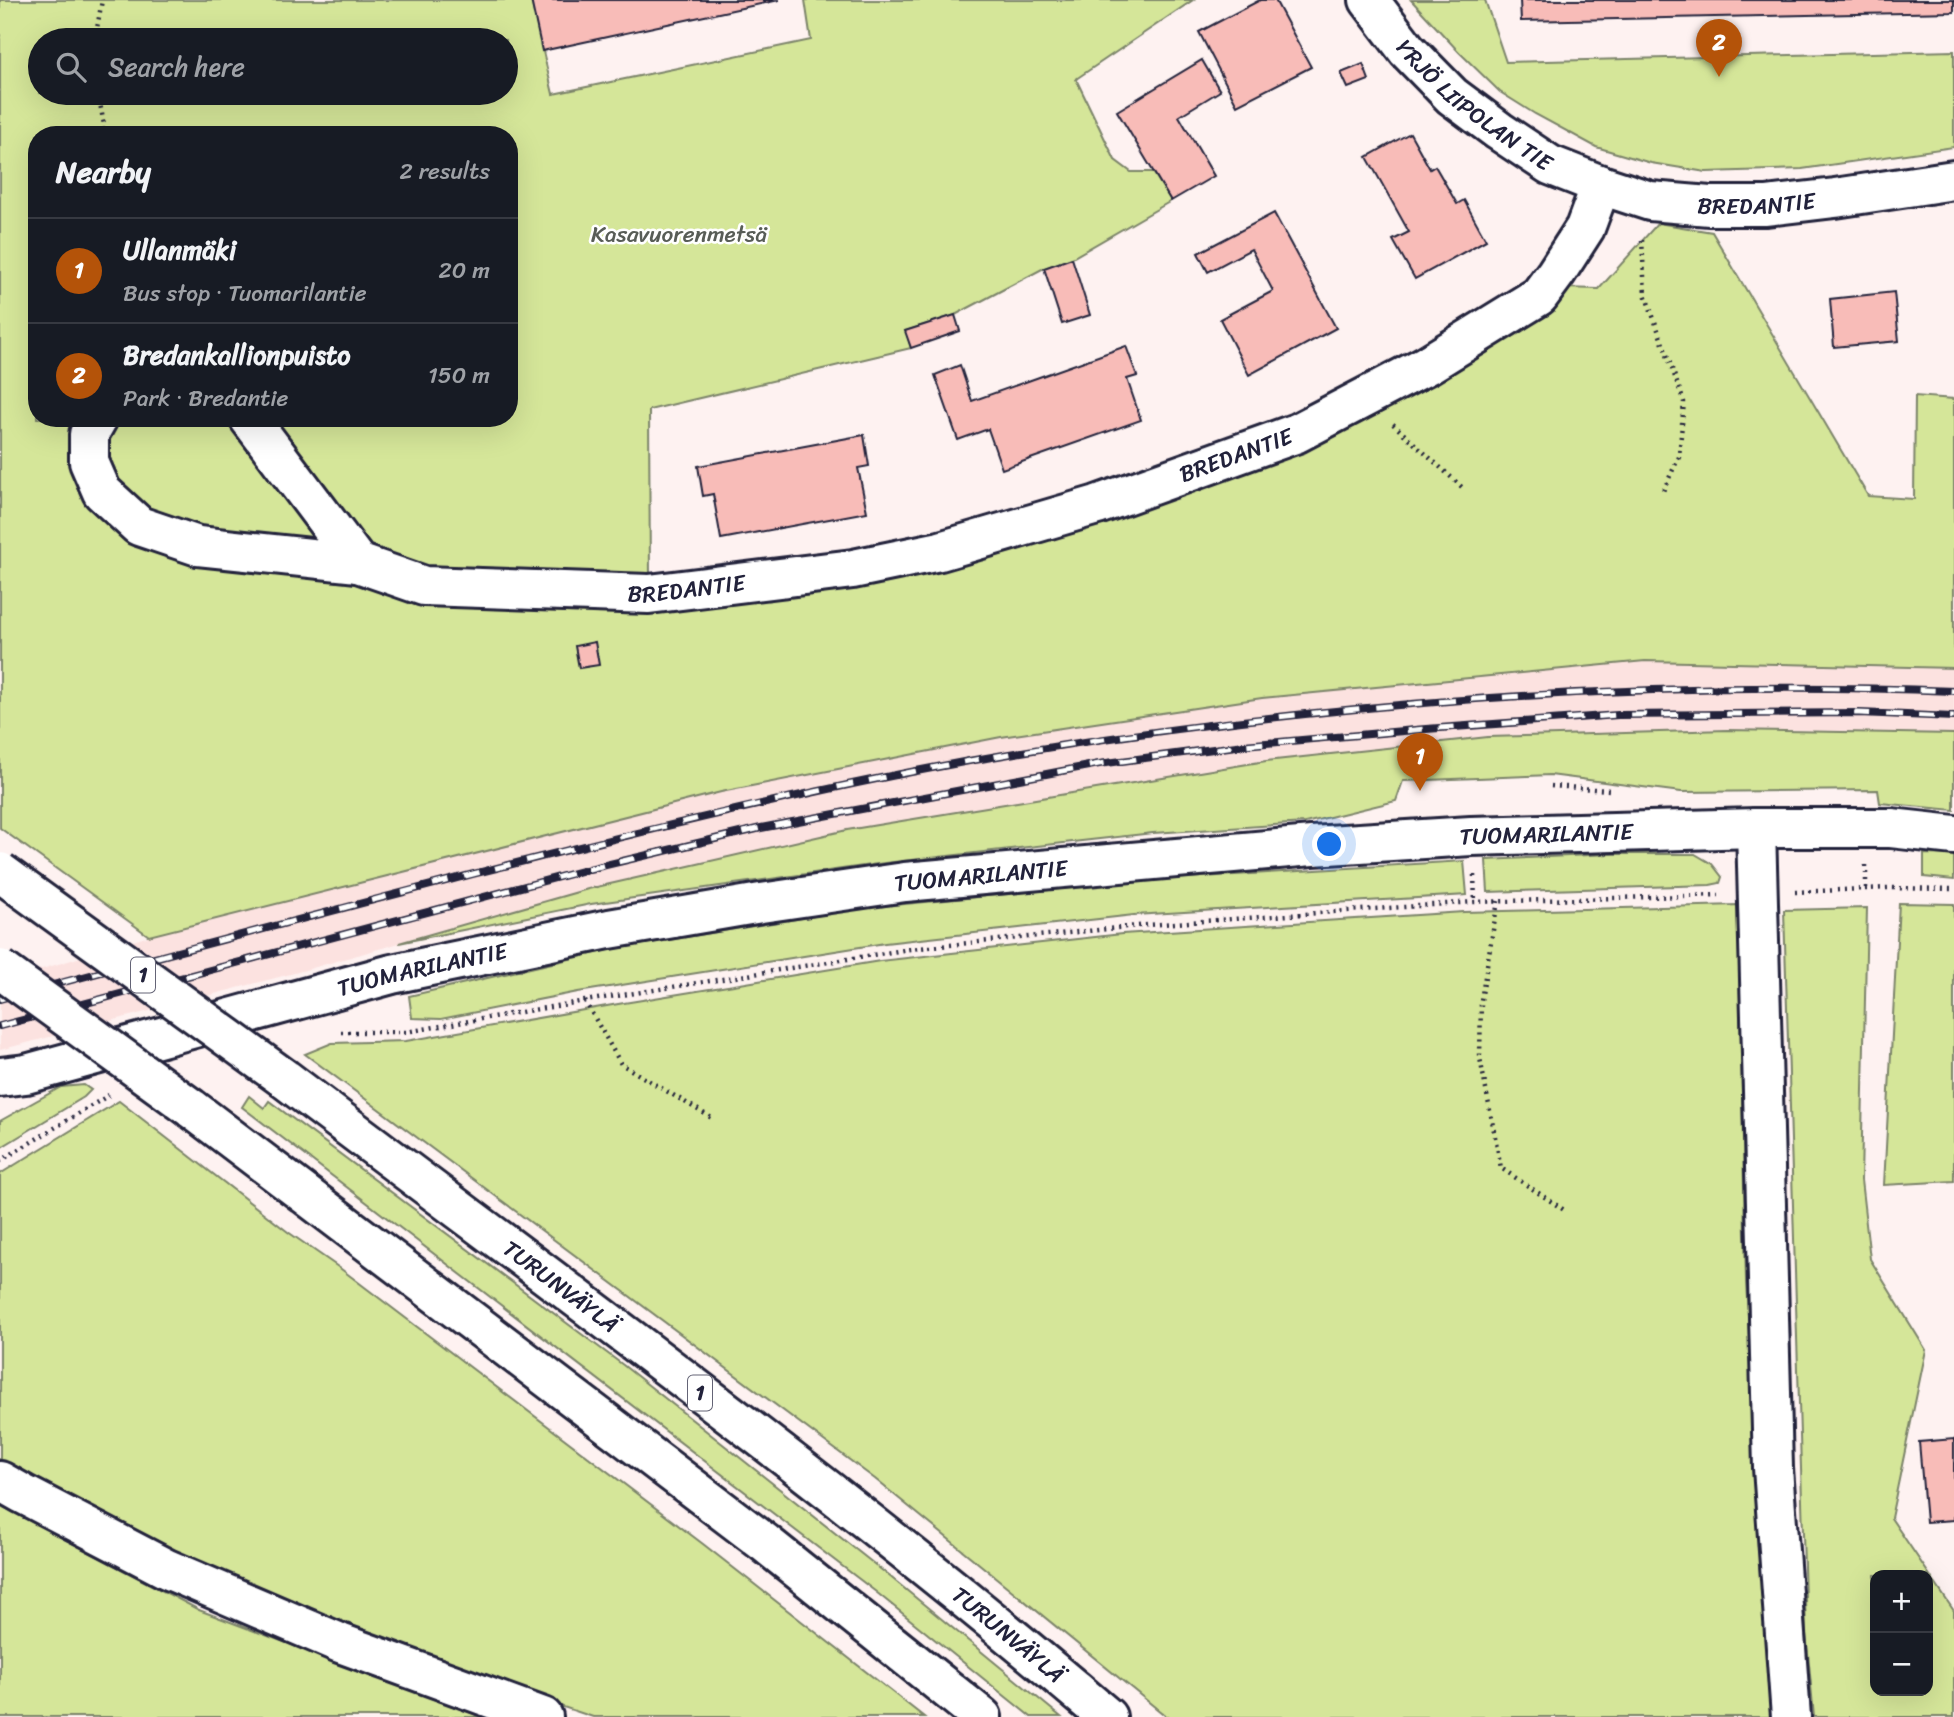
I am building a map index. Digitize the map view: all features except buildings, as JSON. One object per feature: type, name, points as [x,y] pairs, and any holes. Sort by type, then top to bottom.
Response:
[{"type":"main road","name":"YRJÖ LIIPOLAN TIE","points":[[1369,0],[1407,50],[1452,96],[1550,165],[1601,186]]},
{"type":"main road","name":"BREDANTIE","points":[[93,427],[89,435],[89,462],[103,492],[139,526],[198,546],[358,563],[424,586],[649,594],[853,569],[940,551],[1097,505],[1297,433],[1427,365],[1539,296],[1585,228],[1601,186],[1650,201],[1710,206],[1766,206],[1954,180]]},
{"type":"main road","points":[[256,427],[358,563]]},
{"type":"main road","points":[[1756,828],[1773,1468],[1791,1717]]},
{"type":"main road","name":"TUOMARILANTIE","points":[[9,1083],[392,974],[609,929],[879,886],[1312,846],[1471,836],[1756,828],[1891,828],[1954,835]]},
{"type":"main road","name":"TURUNVÄYLÄ","points":[[0,872],[285,1079],[815,1479],[1107,1717]]},
{"type":"main road","points":[[0,970],[191,1108],[765,1543],[982,1717]]},
{"type":"main road","points":[[0,1481],[167,1569],[340,1643],[543,1717]]},
{"type":"path","points":[[98,28],[102,0]]},
{"type":"path","points":[[100,105],[104,126]]},
{"type":"path","points":[[1642,239],[1645,294],[1684,402],[1679,457],[1663,491]]},
{"type":"path","points":[[1364,398],[1464,489]]},
{"type":"path","points":[[338,1032],[406,1032],[910,949],[1147,925],[1498,901],[1888,888],[1954,889]]},
{"type":"path","points":[[1498,901],[1481,1000],[1480,1058],[1502,1168],[1564,1210]]},
{"type":"path","points":[[585,1001],[621,1063],[715,1120]]},
{"type":"path","points":[[0,1161],[113,1092]]},
{"type":"shaded area","points":[[1645,661],[1954,668],[1954,734],[1727,730],[1488,737],[1266,761],[847,830],[588,889],[302,971],[0,1050],[0,982],[149,936],[721,792],[1001,737],[1262,698]]},
{"type":"green space","name":"Kasavuorenmetsä","points":[[0,0],[531,0],[553,94],[811,40],[805,0],[1193,0],[1076,79],[1115,160],[1131,172],[1153,172],[1171,201],[1072,258],[1044,268],[955,315],[906,331],[911,348],[649,410],[650,583],[550,608],[1080,520],[1561,288],[1599,289],[1658,223],[1712,232],[1868,496],[1914,499],[1915,396],[1954,399],[1954,668],[1645,661],[1262,698],[1001,737],[721,792],[149,936],[0,828]]},
{"type":"green space","points":[[1411,0],[1485,0],[1506,62],[1954,51],[1954,147],[1802,169],[1706,172],[1651,163],[1596,147],[1500,92]]},
{"type":"green space","points":[[1727,730],[1954,734],[1954,810],[1880,803],[1878,790],[1681,792],[1550,775],[1403,781],[1396,801],[1305,823],[1153,833],[885,863],[591,904],[399,943],[588,889],[847,830],[1266,761],[1488,737]]},
{"type":"green space","points":[[1611,854],[1695,854],[1712,864],[1722,877],[1720,883],[1710,885],[1488,892],[1486,860]]},
{"type":"green space","points":[[1924,854],[1954,855],[1954,880],[1924,877]]},
{"type":"green space","points":[[1464,861],[1467,895],[1134,915],[885,943],[578,992],[441,1019],[412,1018],[409,996],[613,949],[863,908],[1153,880]]},
{"type":"green space","points":[[1899,903],[1954,904],[1954,1181],[1884,1185]]},
{"type":"green space","points":[[1738,905],[1746,1283],[1767,1618],[1777,1717],[1167,1717],[875,1479],[305,1054],[332,1043],[406,1041],[880,961],[1122,934],[1464,912]]},
{"type":"green space","points":[[1867,908],[1861,1180],[1870,1259],[1926,1350],[1891,1518],[1926,1570],[1870,1570],[1870,1696],[1933,1696],[1933,1580],[1954,1611],[1954,1717],[1814,1717],[1806,1632],[1784,910]]},
{"type":"green space","points":[[84,1085],[91,1090],[84,1097],[0,1148],[0,1121],[61,1087]]},
{"type":"green space","points":[[249,1096],[264,1108],[269,1101],[623,1365],[888,1575],[1061,1717],[1031,1717],[876,1592],[242,1107]]},
{"type":"green space","points":[[119,1101],[288,1232],[341,1269],[703,1544],[924,1717],[593,1717],[483,1680],[258,1589],[157,1543],[0,1463],[0,1174]]},
{"type":"green space","points":[[0,1505],[199,1610],[482,1717],[0,1717]]},
{"type":"railway","points":[[0,999],[473,874],[691,820],[911,772],[1077,743],[1188,727],[1505,697],[1729,688],[1954,691]]},
{"type":"railway","points":[[0,1026],[589,869],[761,828],[1099,764],[1244,745],[1618,715],[1859,713],[1954,717]]},
{"type":"place","name":"Bredankallionpuisto","points":[[1719,77]]},
{"type":"place","name":"Ullanmäki","points":[[1420,791]]}]
